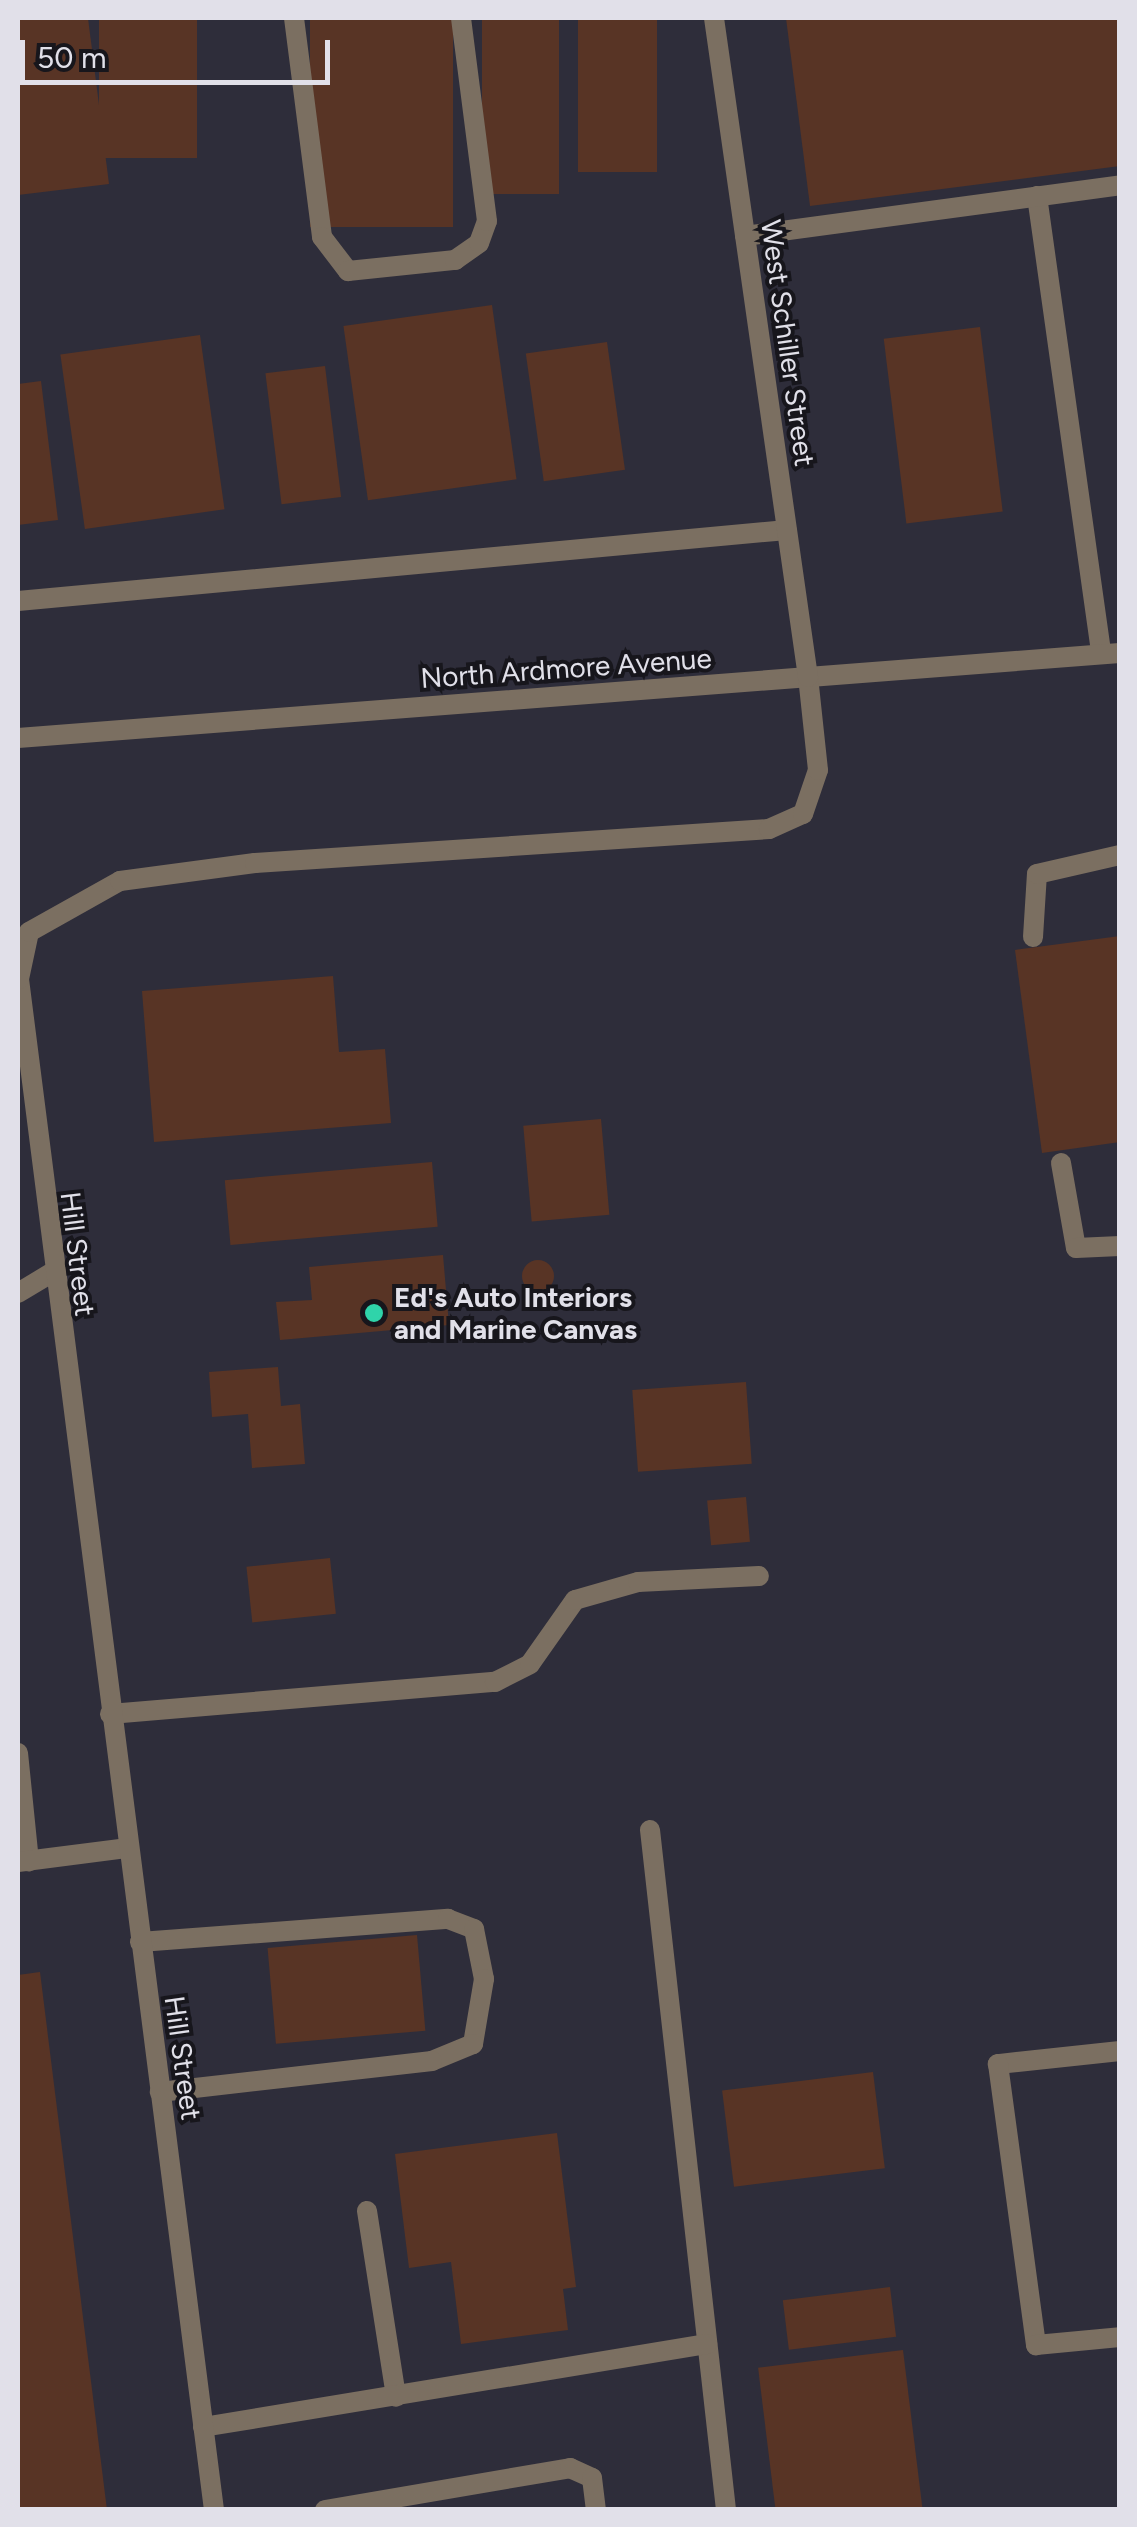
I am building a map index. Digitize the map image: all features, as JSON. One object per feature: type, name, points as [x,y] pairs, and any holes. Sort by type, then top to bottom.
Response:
[{"type":"street","points":[[294,18],[322,237],[348,271],[455,260],[479,244],[487,222],[461,18]]},
{"type":"street","name":"West Schiller Street","points":[[714,18],[808,677]]},
{"type":"street","points":[[745,236],[1120,185]]},
{"type":"street","points":[[1037,196],[1110,653]]},
{"type":"street","points":[[18,601],[787,530]]},
{"type":"street","name":"North Ardmore Avenue","points":[[18,738],[1110,653]]},
{"type":"street","name":"Hill Street","points":[[214,2510],[18,1000],[21,949],[29,932],[120,881],[255,863],[769,828],[803,814],[818,770],[808,677]]},
{"type":"street","points":[[1033,938],[1037,874],[1120,855]]},
{"type":"street","points":[[1061,1163],[1076,1248],[1120,1246]]},
{"type":"street","points":[[18,1293],[53,1272]]},
{"type":"street","points":[[110,1714],[496,1682],[530,1664],[575,1600],[638,1582],[759,1576]]},
{"type":"street","points":[[18,1753],[23,1862],[128,1848]]},
{"type":"street","points":[[650,1830],[726,2510]]},
{"type":"street","points":[[140,1942],[448,1919],[474,1929],[484,1979],[473,2044],[432,2061],[160,2092]]},
{"type":"street","points":[[1120,2051],[998,2064],[1036,2346],[1120,2337]]},
{"type":"street","points":[[367,2211],[396,2397]]},
{"type":"street","points":[[204,2427],[707,2344]]},
{"type":"street","points":[[324,2510],[570,2468],[592,2478],[596,2510]]},
{"type":"building","points":[[18,18],[88,18],[109,184],[18,195]]},
{"type":"building","points":[[99,18],[197,18],[197,158],[99,158]]},
{"type":"building","points":[[310,18],[453,18],[453,227],[310,227]]},
{"type":"building","points":[[482,18],[559,18],[559,194],[482,194]]},
{"type":"building","points":[[578,18],[657,18],[657,172],[578,172]]},
{"type":"building","points":[[786,18],[1120,18],[1120,166],[810,206]]},
{"type":"building","points":[[492,305],[516,479],[368,500],[343,326]]},
{"type":"building","points":[[980,327],[1003,512],[906,523],[884,339]]},
{"type":"building","points":[[200,335],[224,509],[85,529],[60,355]]},
{"type":"building","points":[[607,342],[625,470],[544,481],[526,353]]},
{"type":"building","points":[[325,366],[341,497],[282,504],[265,373]]},
{"type":"building","points":[[41,381],[58,520],[18,525],[18,384]]},
{"type":"building","points":[[1120,936],[1120,1142],[1042,1153],[1015,950]]},
{"type":"building","points":[[333,976],[339,1052],[385,1049],[391,1123],[154,1142],[142,991]]},
{"type":"building","points":[[601,1119],[609,1215],[532,1221],[523,1126]]},
{"type":"building","points":[[432,1162],[438,1227],[230,1245],[225,1180]]},
{"type":"building","points":[[443,1255],[449,1325],[280,1340],[276,1302],[312,1300],[309,1267]]},
{"type":"building","points":[[538,1260],[549,1265],[554,1276],[549,1287],[538,1292],[527,1287],[522,1276],[527,1265]]},
{"type":"building","points":[[278,1367],[281,1406],[300,1404],[305,1464],[252,1468],[248,1414],[212,1417],[209,1372]]},
{"type":"building","points":[[746,1382],[752,1464],[638,1472],[632,1390]]},
{"type":"building","points":[[746,1497],[750,1542],[711,1545],[707,1500]]},
{"type":"building","points":[[330,1558],[336,1614],[252,1622],[246,1567]]},
{"type":"building","points":[[417,1935],[425,2031],[276,2044],[268,1948]]},
{"type":"building","points":[[40,1972],[107,2510],[18,2510],[18,1975]]},
{"type":"building","points":[[873,2072],[885,2168],[734,2187],[722,2091]]},
{"type":"building","points":[[557,2133],[576,2287],[563,2289],[568,2330],[461,2344],[451,2262],[409,2268],[395,2154]]},
{"type":"building","points":[[890,2287],[896,2337],[789,2350],[783,2300]]},
{"type":"building","points":[[903,2350],[923,2510],[776,2510],[758,2368]]},
{"type":"place","name":"Ed's Auto Interiors and Marine Canvas","points":[[374,1313]]}]
